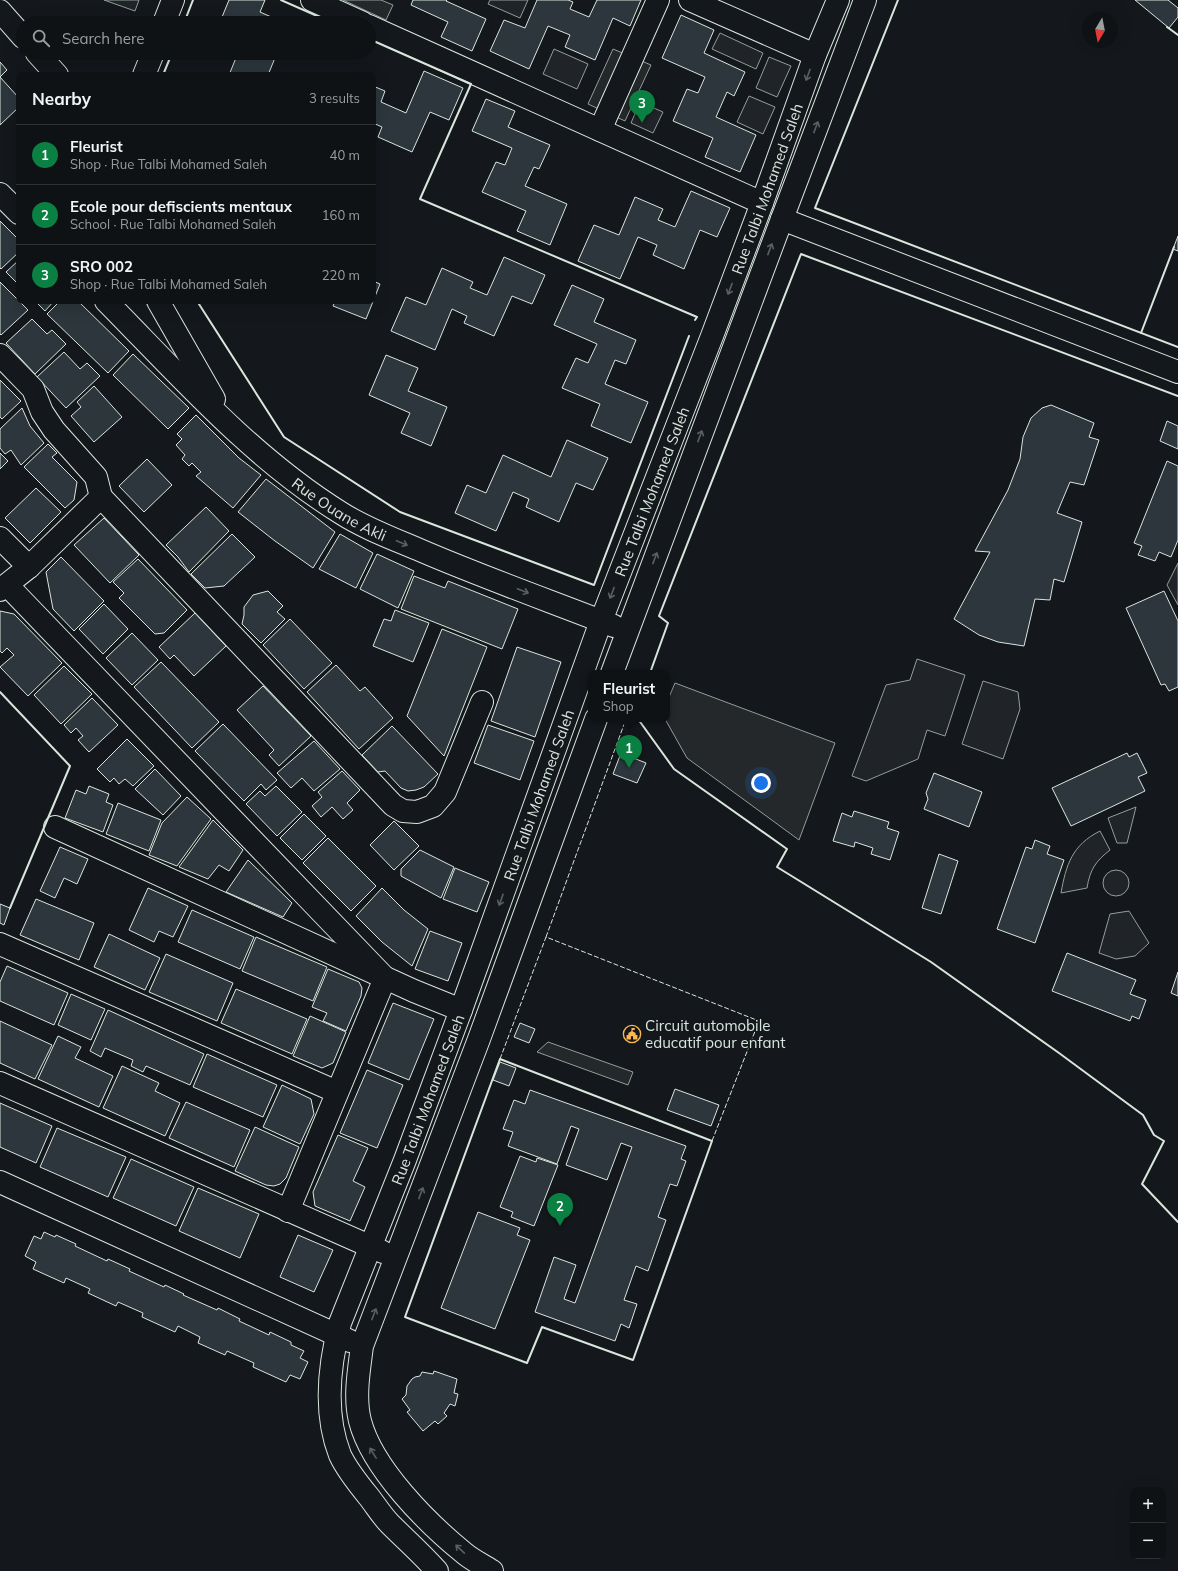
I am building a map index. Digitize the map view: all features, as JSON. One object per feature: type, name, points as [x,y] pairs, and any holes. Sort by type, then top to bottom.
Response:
[{"type":"street","points":[[167,16],[173,0]]},
{"type":"street","points":[[312,0],[347,16]]},
{"type":"street","points":[[600,130],[658,0]]},
{"type":"street","points":[[690,0],[815,55]]},
{"type":"street","name":"Rue Talbi Mohamed Saleh","points":[[437,1571],[423,1554],[389,1523],[360,1485],[341,1456],[332,1421],[329,1400],[340,1323],[405,1160],[461,1010],[601,621],[762,203],[815,55],[838,0]]},
{"type":"street","name":"Rue Talbi Mohamed Saleh","points":[[613,670],[865,0]]},
{"type":"street","points":[[0,11],[16,29]]},
{"type":"street","points":[[376,29],[762,203]]},
{"type":"street","points":[[44,60],[54,72]]},
{"type":"street","points":[[145,72],[150,60]]},
{"type":"street","points":[[0,194],[16,210]]},
{"type":"street","points":[[782,218],[1178,372]]},
{"type":"street","name":"Rue Ouane Akli","points":[[109,304],[228,424],[290,479],[342,514],[380,533],[459,567],[627,631]]},
{"type":"street","points":[[160,304],[228,424]]},
{"type":"street","points":[[0,354],[33,389],[42,412],[54,430],[96,477],[101,497],[393,805],[404,811],[417,812],[433,806],[445,792],[482,702]]},
{"type":"street","points":[[101,497],[29,567],[4,588],[385,978]]},
{"type":"street","points":[[0,538],[29,567]]},
{"type":"street","name":"Rue Talbi Mohamed Saleh","points":[[492,1571],[464,1554],[412,1505],[372,1451],[360,1420],[357,1400],[362,1346],[482,1031],[595,722]]},
{"type":"street","points":[[55,827],[385,978],[461,1010]]},
{"type":"street","points":[[0,944],[337,1092]]},
{"type":"street","points":[[288,1211],[385,978]]},
{"type":"street","points":[[0,1083],[395,1257]]},
{"type":"street","points":[[0,1182],[337,1336],[362,1346]]},
{"type":"shaded area","points":[[104,0],[139,0],[135,11]]},
{"type":"shaded area","points":[[343,0],[381,0],[393,5],[386,20]]},
{"type":"shaded area","points":[[490,0],[528,0],[520,18],[488,4]]},
{"type":"shaded area","points":[[720,33],[763,53],[756,69],[712,49]]},
{"type":"shaded area","points":[[554,49],[588,64],[577,89],[543,74]]},
{"type":"shaded area","points":[[613,49],[651,65],[625,121],[588,104]]},
{"type":"shaded area","points":[[769,57],[791,66],[777,97],[756,88]]},
{"type":"shaded area","points":[[749,96],[775,107],[763,134],[737,122]]},
{"type":"shaded area","points":[[640,102],[663,112],[653,133],[631,123]]},
{"type":"shaded area","points":[[1178,563],[1178,605],[1167,585]]},
{"type":"shaded area","points":[[917,659],[965,675],[945,736],[927,730],[918,759],[866,781],[852,776],[886,685],[910,680]]},
{"type":"shaded area","points":[[983,681],[1018,692],[1020,709],[1003,759],[962,744]]},
{"type":"shaded area","points":[[675,683],[835,743],[799,840],[687,758],[667,722],[670,722],[670,695]]},
{"type":"shaded area","points":[[1136,807],[1127,843],[1117,843],[1108,818]]},
{"type":"shaded area","points":[[1100,831],[1110,850],[1094,866],[1087,888],[1061,893],[1065,873],[1077,849],[1090,837]]},
{"type":"shaded area","points":[[1116,870],[1125,874],[1129,883],[1125,892],[1116,896],[1107,892],[1103,883],[1107,874]]},
{"type":"shaded area","points":[[1129,911],[1149,943],[1135,956],[1116,959],[1099,953],[1110,914]]},
{"type":"shaded area","points":[[548,1042],[633,1072],[628,1085],[537,1052]]},
{"type":"building","points":[[229,0],[265,0],[260,12],[269,16],[222,16]]},
{"type":"building","points":[[413,0],[447,0],[446,1],[486,19],[472,51],[441,37],[448,22],[411,5]]},
{"type":"building","points":[[537,0],[568,0],[573,2],[570,9],[589,17],[597,0],[641,0],[630,26],[613,18],[595,60],[565,47],[570,35],[548,26],[529,69],[490,51],[504,20],[525,28]]},
{"type":"building","points":[[1135,0],[1168,0],[1178,8],[1178,17],[1169,28]]},
{"type":"building","points":[[681,15],[714,30],[704,53],[745,72],[734,96],[727,92],[716,117],[756,135],[740,172],[705,157],[713,138],[673,121],[687,89],[698,93],[705,77],[662,58]]},
{"type":"building","points":[[235,60],[274,60],[269,72],[230,72]]},
{"type":"building","points":[[0,62],[7,70],[0,77]]},
{"type":"building","points":[[424,71],[463,88],[449,120],[430,112],[412,152],[378,137],[382,127],[376,124],[376,87],[385,91],[381,102],[406,113]]},
{"type":"building","points":[[0,77],[16,95],[16,110],[0,125]]},
{"type":"building","points":[[486,99],[515,111],[508,127],[550,145],[539,169],[534,167],[525,186],[567,204],[550,245],[517,231],[526,211],[482,192],[496,162],[505,165],[512,148],[472,131]]},
{"type":"building","points":[[691,191],[730,208],[717,237],[700,230],[684,269],[653,255],[657,245],[638,237],[620,279],[578,261],[594,225],[619,235],[635,197],[663,209],[658,220],[675,227]]},
{"type":"building","points":[[0,221],[16,237],[16,255],[1,269]]},
{"type":"building","points":[[1178,236],[1178,251],[1173,249]]},
{"type":"building","points":[[504,257],[545,275],[532,304],[512,296],[494,336],[464,323],[467,316],[452,309],[435,350],[391,331],[406,297],[426,305],[442,268],[473,282],[470,288],[487,295]]},
{"type":"building","points":[[16,263],[16,282],[6,272]]},
{"type":"building","points":[[0,282],[16,298],[16,304],[22,304],[28,310],[1,335]]},
{"type":"building","points":[[376,282],[380,284],[376,294]]},
{"type":"building","points":[[572,285],[604,299],[594,322],[636,340],[626,364],[615,360],[605,384],[648,402],[631,443],[591,426],[600,404],[562,388],[576,358],[588,363],[597,344],[554,325]]},
{"type":"building","points":[[38,304],[51,304],[45,311]]},
{"type":"building","points":[[57,304],[81,304],[129,351],[108,373],[47,314]]},
{"type":"building","points":[[334,304],[372,304],[366,319],[333,306]]},
{"type":"building","points":[[32,319],[47,334],[52,330],[66,344],[35,374],[6,343]]},
{"type":"building","points":[[64,352],[80,369],[87,363],[100,376],[66,408],[37,377]]},
{"type":"building","points":[[133,354],[189,408],[168,429],[113,375]]},
{"type":"building","points":[[386,355],[418,368],[408,391],[447,407],[431,446],[401,433],[410,413],[369,395]]},
{"type":"building","points":[[0,380],[21,401],[2,419],[0,417]]},
{"type":"building","points":[[94,386],[122,417],[94,442],[71,416],[81,407],[77,402]]},
{"type":"building","points":[[1051,405],[1094,423],[1089,437],[1099,440],[1084,485],[1070,482],[1057,513],[1082,522],[1064,582],[1054,579],[1050,600],[1035,599],[1024,646],[998,642],[979,635],[954,619],[990,552],[975,551],[1008,490],[1020,459],[1023,437],[1031,418],[1042,408]]},
{"type":"building","points":[[22,408],[30,426],[44,443],[21,465],[11,450],[5,454],[0,448],[0,429]]},
{"type":"building","points":[[196,415],[239,458],[261,475],[233,508],[196,476],[201,472],[192,463],[189,466],[182,459],[185,455],[176,445],[182,439],[177,434]]},
{"type":"building","points":[[1167,421],[1178,426],[1178,449],[1160,441]]},
{"type":"building","points":[[567,440],[608,458],[593,490],[576,483],[559,522],[526,507],[529,499],[513,492],[496,531],[455,513],[467,485],[486,493],[503,455],[551,477]]},
{"type":"building","points":[[48,444],[57,453],[52,457],[77,482],[74,500],[65,508],[24,467]]},
{"type":"building","points":[[0,453],[8,461],[0,469]]},
{"type":"building","points":[[147,459],[172,485],[144,512],[119,486]]},
{"type":"building","points":[[1167,461],[1178,466],[1178,540],[1171,557],[1159,552],[1155,561],[1138,555],[1142,546],[1134,543]]},
{"type":"building","points":[[266,479],[335,532],[313,568],[238,512]]},
{"type":"building","points":[[36,488],[61,512],[30,543],[5,518]]},
{"type":"building","points":[[206,507],[229,531],[189,572],[178,557],[166,545]]},
{"type":"building","points":[[104,518],[139,555],[110,583],[74,545]]},
{"type":"building","points":[[232,534],[255,557],[224,586],[205,588],[191,574]]},
{"type":"building","points":[[340,534],[373,553],[356,588],[319,569]]},
{"type":"building","points":[[377,554],[414,571],[398,608],[360,589]]},
{"type":"building","points":[[61,557],[104,601],[74,631],[53,609],[46,572]]},
{"type":"building","points":[[138,559],[187,610],[164,633],[155,634],[119,598],[124,593],[113,582]]},
{"type":"building","points":[[414,576],[445,588],[448,581],[518,609],[502,649],[401,609]]},
{"type":"building","points":[[268,591],[283,606],[277,612],[285,619],[261,643],[242,624],[244,607],[253,595]]},
{"type":"building","points":[[1164,591],[1178,621],[1178,687],[1169,691],[1165,684],[1161,685],[1126,608]]},
{"type":"building","points":[[104,604],[128,629],[103,654],[79,629]]},
{"type":"building","points":[[395,610],[429,623],[413,662],[373,646],[384,619],[391,621]]},
{"type":"building","points":[[0,611],[14,614],[62,663],[28,696],[0,667],[14,655],[7,648],[2,653],[0,651]]},
{"type":"building","points":[[195,613],[226,646],[194,676],[174,655],[170,659],[159,647]]},
{"type":"building","points":[[290,619],[332,663],[304,689],[263,645]]},
{"type":"building","points":[[442,629],[487,647],[444,756],[407,716]]},
{"type":"building","points":[[132,633],[158,660],[132,685],[106,658]]},
{"type":"building","points":[[517,647],[561,662],[535,737],[491,721]]},
{"type":"building","points":[[161,662],[219,722],[192,748],[134,687]]},
{"type":"building","points":[[336,665],[360,691],[365,687],[393,718],[359,749],[307,692]]},
{"type":"building","points":[[64,666],[92,694],[61,724],[34,695]]},
{"type":"building","points":[[263,686],[311,736],[279,766],[269,755],[274,750],[237,710]]},
{"type":"building","points":[[92,698],[118,725],[89,752],[78,740],[83,736],[76,728],[71,733],[64,725]]},
{"type":"building","points":[[223,724],[277,780],[266,790],[261,784],[244,801],[195,751]]},
{"type":"building","points":[[488,725],[534,741],[520,780],[474,763]]},
{"type":"building","points":[[392,726],[438,774],[424,787],[408,791],[401,788],[385,771],[378,772],[362,755]]},
{"type":"building","points":[[127,739],[154,766],[133,786],[125,779],[119,784],[114,778],[110,782],[97,769]]},
{"type":"building","points":[[314,741],[340,769],[314,791],[302,778],[291,788],[277,773]]},
{"type":"building","points":[[621,753],[646,763],[637,783],[613,774]]},
{"type":"building","points":[[1127,753],[1129,757],[1137,753],[1147,773],[1138,777],[1145,791],[1071,826],[1052,788]]},
{"type":"building","points":[[155,769],[181,796],[163,815],[135,789]]},
{"type":"building","points":[[342,771],[360,790],[347,803],[353,810],[343,819],[332,807],[321,817],[312,806],[322,797],[318,792]]},
{"type":"building","points":[[934,773],[982,792],[969,827],[924,809],[928,799],[926,793]]},
{"type":"building","points":[[89,786],[109,794],[106,802],[113,805],[103,832],[65,818],[76,790],[86,794]]},
{"type":"building","points":[[276,786],[302,812],[277,836],[246,804],[260,791],[265,796]]},
{"type":"building","points":[[187,797],[211,819],[177,866],[149,855],[162,823]]},
{"type":"building","points":[[118,803],[161,820],[149,851],[106,834]]},
{"type":"building","points":[[854,811],[889,822],[887,828],[899,832],[890,860],[871,854],[873,848],[855,842],[854,847],[833,841],[842,813],[852,817]]},
{"type":"building","points":[[304,814],[326,836],[302,860],[280,838]]},
{"type":"building","points":[[213,820],[243,850],[229,871],[219,865],[208,879],[179,867]]},
{"type":"building","points":[[394,821],[419,846],[394,870],[370,845]]},
{"type":"building","points":[[328,838],[376,886],[351,911],[303,863]]},
{"type":"building","points":[[1035,840],[1050,846],[1047,854],[1064,860],[1035,943],[997,929],[1026,847],[1032,849]]},
{"type":"building","points":[[60,847],[88,859],[77,884],[64,878],[55,898],[40,891]]},
{"type":"building","points":[[420,850],[454,867],[441,898],[401,876],[401,869]]},
{"type":"building","points":[[939,854],[958,861],[941,914],[922,908]]},
{"type":"building","points":[[248,860],[292,903],[283,917],[226,892]]},
{"type":"building","points":[[455,868],[489,882],[477,912],[443,899]]},
{"type":"building","points":[[148,888],[188,906],[173,937],[159,931],[154,942],[129,930]]},
{"type":"building","points":[[382,888],[404,910],[428,929],[412,966],[382,942],[356,916]]},
{"type":"building","points":[[36,899],[94,923],[79,960],[20,935]]},
{"type":"building","points":[[0,904],[10,908],[4,925],[0,923]]},
{"type":"building","points":[[192,910],[254,937],[240,969],[178,942]]},
{"type":"building","points":[[430,931],[462,943],[448,981],[415,969]]},
{"type":"building","points":[[109,934],[160,958],[145,990],[94,967]]},
{"type":"building","points":[[256,937],[327,967],[313,1001],[242,971]]},
{"type":"building","points":[[1067,953],[1136,980],[1130,994],[1146,1000],[1139,1019],[1132,1016],[1130,1021],[1052,991]]},
{"type":"building","points":[[166,954],[233,983],[217,1021],[149,992]]},
{"type":"building","points":[[7,966],[68,993],[54,1025],[0,1001],[0,982]]},
{"type":"building","points":[[328,969],[359,982],[362,988],[361,996],[346,1031],[323,1021],[327,1013],[312,1007]]},
{"type":"building","points":[[1178,972],[1178,996],[1171,993]]},
{"type":"building","points":[[236,989],[307,1019],[292,1054],[221,1023]]},
{"type":"building","points":[[71,994],[105,1009],[91,1040],[58,1025]]},
{"type":"building","points":[[393,1003],[434,1019],[409,1080],[368,1063]]},
{"type":"building","points":[[108,1010],[204,1054],[190,1085],[146,1066],[143,1072],[131,1066],[133,1060],[105,1048],[101,1057],[90,1051]]},
{"type":"building","points":[[310,1016],[346,1032],[333,1063],[322,1068],[293,1056]]},
{"type":"building","points":[[0,1021],[52,1045],[35,1079],[0,1063]]},
{"type":"building","points":[[520,1023],[535,1029],[529,1043],[514,1037]]},
{"type":"building","points":[[58,1036],[81,1047],[75,1058],[113,1076],[99,1107],[38,1079]]},
{"type":"building","points":[[207,1054],[277,1085],[263,1117],[193,1087]]},
{"type":"building","points":[[500,1062],[516,1068],[509,1086],[493,1080]]},
{"type":"building","points":[[122,1066],[159,1083],[155,1091],[180,1103],[165,1136],[103,1108]]},
{"type":"building","points":[[367,1070],[403,1085],[377,1148],[340,1133]]},
{"type":"building","points":[[282,1085],[311,1099],[314,1114],[300,1144],[263,1127]]},
{"type":"building","points":[[675,1089],[719,1105],[711,1126],[667,1110]]},
{"type":"building","points":[[530,1090],[686,1146],[681,1159],[686,1161],[677,1186],[670,1184],[658,1217],[666,1220],[648,1271],[636,1266],[624,1300],[637,1304],[629,1328],[621,1324],[615,1341],[535,1312],[554,1257],[576,1265],[564,1299],[575,1303],[632,1147],[621,1143],[607,1180],[566,1165],[579,1129],[571,1126],[557,1164],[508,1146],[513,1132],[503,1129],[514,1100],[525,1104]]},
{"type":"building","points":[[186,1102],[250,1130],[234,1167],[169,1138]]},
{"type":"building","points":[[0,1103],[52,1126],[36,1163],[0,1147]]},
{"type":"building","points":[[255,1127],[299,1147],[286,1178],[280,1184],[274,1186],[266,1185],[235,1171]]},
{"type":"building","points":[[57,1128],[126,1157],[108,1197],[40,1167]]},
{"type":"building","points":[[338,1135],[368,1148],[353,1181],[365,1187],[350,1221],[315,1206],[313,1192]]},
{"type":"building","points":[[520,1156],[536,1162],[537,1158],[558,1165],[534,1226],[511,1217],[513,1212],[500,1207]]},
{"type":"building","points":[[131,1159],[194,1187],[176,1226],[113,1198]]},
{"type":"building","points":[[198,1188],[259,1214],[240,1258],[179,1231]]},
{"type":"building","points":[[478,1212],[520,1228],[517,1235],[530,1240],[495,1329],[441,1308]]},
{"type":"building","points":[[44,1232],[55,1237],[56,1235],[76,1244],[75,1246],[107,1261],[108,1259],[130,1269],[129,1271],[164,1287],[165,1285],[184,1294],[183,1295],[217,1310],[218,1308],[240,1319],[239,1321],[269,1335],[270,1332],[291,1342],[291,1345],[304,1351],[300,1358],[308,1362],[300,1379],[290,1375],[286,1382],[253,1367],[254,1363],[227,1351],[225,1355],[198,1343],[200,1337],[178,1326],[175,1332],[142,1317],[143,1313],[118,1302],[116,1306],[88,1293],[90,1289],[66,1278],[64,1283],[33,1269],[36,1262],[25,1256],[34,1236],[41,1239]]},
{"type":"building","points":[[298,1235],[333,1250],[314,1292],[280,1277]]},
{"type":"building","points":[[434,1371],[457,1379],[454,1393],[458,1394],[455,1406],[450,1404],[444,1413],[447,1416],[438,1424],[435,1421],[423,1431],[407,1412],[410,1410],[402,1399],[406,1395],[407,1386],[412,1379],[420,1376],[422,1372],[433,1374]]},
{"type":"fence","points":[[546,937],[625,722]]},
{"type":"fence","points":[[500,1059],[546,937],[759,1021],[712,1141]]},
{"type":"wall","points":[[187,16],[193,0]]},
{"type":"wall","points":[[281,0],[317,16]]},
{"type":"wall","points":[[898,0],[815,208],[1178,347]]},
{"type":"wall","points":[[1167,27],[1178,35]]},
{"type":"wall","points":[[376,42],[471,84],[420,199],[697,317],[695,320]]},
{"type":"wall","points":[[164,72],[169,60]]},
{"type":"wall","points":[[1141,333],[1174,247]]},
{"type":"wall","points":[[651,670],[668,623],[659,616],[801,254],[1178,396]]},
{"type":"wall","points":[[199,304],[284,437],[400,512],[594,585],[689,336]]},
{"type":"wall","points":[[0,692],[70,766],[10,908]]},
{"type":"wall","points":[[640,722],[674,769],[787,849],[777,867],[931,962],[1143,1115],[1154,1135],[1164,1141],[1142,1184],[1178,1222]]},
{"type":"wall","points":[[500,1059],[712,1141],[633,1360],[542,1327],[527,1363],[405,1317],[500,1059]]},
{"type":"place","name":"SRO 002","points":[[642,123]]},
{"type":"place","name":"Fleurist","points":[[629,768]]},
{"type":"place","name":"Circuit automobile educatif pour enfant","points":[[632,1034]]},
{"type":"place","name":"Ecole pour defiscients mentaux","points":[[560,1226]]}]
